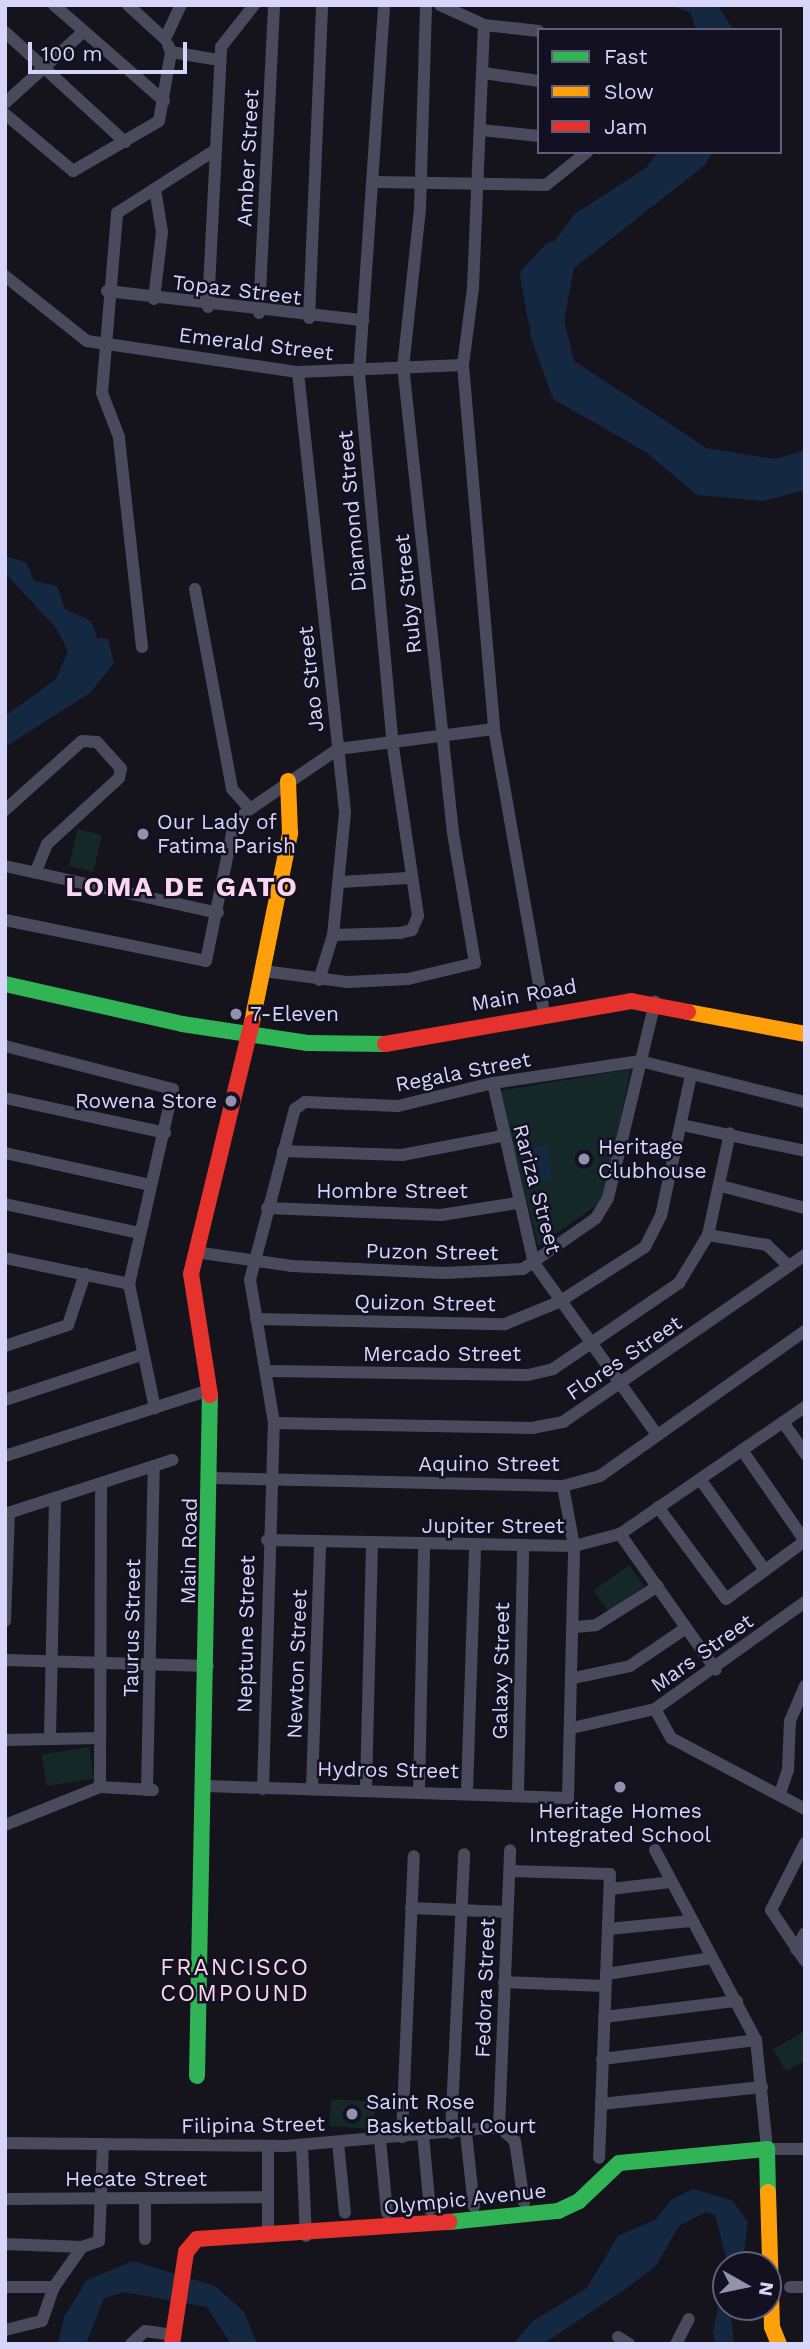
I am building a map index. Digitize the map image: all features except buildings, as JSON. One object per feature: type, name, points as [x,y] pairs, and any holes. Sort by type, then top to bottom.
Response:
[{"type":"street","points":[[54,5],[164,102]]},
{"type":"street","points":[[5,114],[73,171],[159,121],[171,52],[165,39],[128,5]]},
{"type":"street","points":[[165,39],[181,5]]},
{"type":"street","points":[[208,307],[212,152],[219,60],[225,35],[254,5]]},
{"type":"street","name":"Amber Street","points":[[259,313],[274,5]]},
{"type":"street","points":[[309,318],[323,5]]},
{"type":"street","name":"Diamond Street","points":[[333,934],[412,930],[418,916],[408,878],[393,747],[359,374],[375,182],[384,5]]},
{"type":"street","name":"Ruby Street","points":[[264,971],[319,980],[408,979],[475,963],[442,736],[403,368],[421,179],[426,5]]},
{"type":"street","points":[[440,5],[484,25],[537,31]]},
{"type":"street","points":[[484,25],[478,183],[463,365],[494,729],[544,1013]]},
{"type":"street","points":[[5,103],[48,71],[83,32]]},
{"type":"street","points":[[6,34],[125,142]]},
{"type":"street","points":[[171,52],[219,60]]},
{"type":"street","points":[[483,73],[537,81]]},
{"type":"street","points":[[481,130],[537,136]]},
{"type":"street","points":[[142,647],[119,437],[103,405],[103,343],[117,213],[212,152]]},
{"type":"street","points":[[375,182],[421,179],[546,185],[585,154]]},
{"type":"street","points":[[154,299],[162,232],[155,189]]},
{"type":"street","name":"Emerald Street","points":[[5,276],[87,341],[298,372],[359,374],[403,368],[463,365]]},
{"type":"street","name":"Topaz Street","points":[[107,291],[259,313],[363,320]]},
{"type":"street","name":"Jao Street","points":[[298,372],[345,837],[333,934],[319,980]]},
{"type":"street","points":[[195,589],[232,789],[250,809]]},
{"type":"street","points":[[5,920],[194,963],[209,955],[234,823],[250,809],[338,749],[393,747],[442,736],[494,729]]},
{"type":"street","points":[[5,810],[82,741],[97,742],[121,769],[119,778],[47,844],[35,873]]},
{"type":"street","points":[[250,1037],[290,832],[288,781]]},
{"type":"street","points":[[5,866],[218,913]]},
{"type":"street","points":[[340,882],[408,878]]},
{"type":"street","name":"Main Road","points":[[5,984],[250,1037],[375,1046],[544,1013],[655,1002],[805,1034]]},
{"type":"street","name":"Puzon Street","points":[[195,1252],[253,1263],[456,1273],[506,1273],[534,1263],[596,1217],[608,1198],[655,1002]]},
{"type":"street","name":"Main Road","points":[[197,2076],[206,1786],[211,1478],[209,1390],[191,1304],[195,1252],[250,1037]]},
{"type":"street","points":[[5,1046],[164,1082],[175,1100],[150,1185],[129,1284],[141,1356],[155,1408]]},
{"type":"street","name":"Regala Street","points":[[268,1480],[274,1423],[270,1371],[256,1319],[253,1263],[295,1109],[305,1102],[398,1106],[493,1083],[640,1062],[805,1102]]},
{"type":"street","name":"Quizon Street","points":[[256,1319],[505,1324],[559,1302],[645,1247],[661,1216],[691,1074]]},
{"type":"street","name":"Rariza Street","points":[[493,1083],[517,1203],[534,1263],[559,1302],[657,1435]]},
{"type":"street","points":[[5,1098],[166,1133]]},
{"type":"street","points":[[682,1125],[805,1151]]},
{"type":"street","name":"Mercado Street","points":[[270,1371],[528,1375],[592,1346],[678,1283],[708,1235],[721,1186],[730,1133]]},
{"type":"street","points":[[283,1151],[402,1156],[502,1136]]},
{"type":"street","points":[[5,1153],[150,1185]]},
{"type":"street","points":[[721,1186],[805,1209]]},
{"type":"street","name":"Hombre Street","points":[[267,1208],[442,1215],[517,1203]]},
{"type":"street","points":[[5,1204],[139,1233]]},
{"type":"street","points":[[708,1235],[767,1245],[789,1266]]},
{"type":"street","name":"Flores Street","points":[[274,1423],[532,1428],[564,1422],[621,1387],[805,1255]]},
{"type":"street","points":[[5,1258],[129,1284]]},
{"type":"street","points":[[5,1346],[68,1325],[85,1274]]},
{"type":"street","name":"Aquino Street","points":[[211,1478],[563,1486],[600,1476],[805,1331]]},
{"type":"street","points":[[5,1401],[141,1356]]},
{"type":"street","points":[[5,1456],[209,1390]]},
{"type":"street","name":"Jupiter Street","points":[[267,1540],[523,1548],[574,1546],[620,1534],[805,1407]]},
{"type":"street","points":[[783,1422],[805,1454]]},
{"type":"street","points":[[658,1507],[726,1599],[805,1541],[742,1450]]},
{"type":"street","points":[[5,1622],[7,1514],[172,1460]]},
{"type":"street","name":"Taurus Street","points":[[100,1787],[150,1790],[154,1468]]},
{"type":"street","points":[[700,1479],[765,1570]]},
{"type":"street","name":"Neptune Street","points":[[263,1789],[268,1480]]},
{"type":"street","points":[[5,1825],[100,1787],[101,1483]]},
{"type":"street","points":[[563,1486],[574,1546],[572,1728]]},
{"type":"street","points":[[50,1738],[55,1499]]},
{"type":"street","points":[[620,1534],[716,1670]]},
{"type":"street","name":"Newton Street","points":[[312,1788],[320,1541]]},
{"type":"street","points":[[366,1789],[372,1542]]},
{"type":"street","points":[[419,1790],[424,1545]]},
{"type":"street","points":[[467,1791],[475,1547]]},
{"type":"street","name":"Galaxy Street","points":[[518,1794],[523,1548]]},
{"type":"street","points":[[575,1627],[596,1625],[658,1586]]},
{"type":"street","name":"Mars Street","points":[[572,1728],[655,1709],[716,1670],[805,1602]]},
{"type":"street","points":[[574,1678],[630,1666],[686,1628]]},
{"type":"street","points":[[5,1660],[208,1666]]},
{"type":"street","points":[[779,1794],[789,1770],[790,1721],[805,1686]]},
{"type":"street","points":[[655,1709],[671,1738],[805,1809]]},
{"type":"street","name":"Hydros Street","points":[[206,1786],[467,1791],[568,1798],[572,1728]]},
{"type":"street","points":[[5,1740],[99,1738]]},
{"type":"street","points":[[805,1843],[771,1910],[805,1961]]},
{"type":"street","name":"Fedora Street","points":[[499,2127],[510,1850]]},
{"type":"street","points":[[655,1850],[756,2040],[767,2149],[772,2327],[779,2344]]},
{"type":"street","points":[[451,2133],[464,1854]]},
{"type":"street","points":[[402,2137],[414,1856]]},
{"type":"street","points":[[510,1871],[610,1874],[599,2158]]},
{"type":"street","points":[[610,1889],[671,1882]]},
{"type":"street","points":[[411,1908],[507,1912]]},
{"type":"street","points":[[608,1929],[691,1920]]},
{"type":"street","points":[[796,1949],[805,1933]]},
{"type":"street","points":[[504,1982],[605,1980],[712,1958]]},
{"type":"street","points":[[604,2017],[737,2001]]},
{"type":"street","points":[[602,2059],[756,2040]]},
{"type":"street","points":[[601,2104],[762,2087]]},
{"type":"street","points":[[499,2127],[515,2141],[524,2202]]},
{"type":"street","name":"Filipina Street","points":[[5,2143],[302,2146],[466,2133],[499,2127]]},
{"type":"street","points":[[466,2133],[474,2207]]},
{"type":"street","points":[[423,2135],[430,2210]]},
{"type":"street","points":[[380,2139],[387,2213]]},
{"type":"street","points":[[338,2143],[345,2213]]},
{"type":"street","points":[[5,2244],[82,2247],[99,2241],[103,2199],[103,2145]]},
{"type":"street","points":[[268,2146],[268,2228]]},
{"type":"street","points":[[302,2146],[306,2236]]},
{"type":"street","points":[[767,2149],[805,2149]]},
{"type":"street","name":"Olympic Avenue","points":[[173,2339],[186,2252],[203,2237],[306,2236],[558,2211],[579,2201],[619,2163],[767,2149]]},
{"type":"street","name":"Hecate Street","points":[[5,2199],[268,2197]]},
{"type":"street","points":[[145,2199],[145,2239]]},
{"type":"street","points":[[6,2344],[6,2330],[42,2321],[54,2287],[82,2247]]},
{"type":"street","points":[[5,2287],[54,2287]]},
{"type":"street","points":[[790,2287],[805,2287]]},
{"type":"street","points":[[676,2344],[689,2319]]},
{"type":"street","points":[[131,2344],[145,2331],[173,2339]]},
{"type":"green space","points":[[78,829],[102,835],[93,872],[69,866]]},
{"type":"green space","points":[[631,1069],[604,1200],[538,1246],[499,1091]]},
{"type":"green space","points":[[629,1565],[644,1586],[609,1612],[593,1591]]},
{"type":"green space","points":[[89,1747],[94,1779],[47,1786],[42,1755]]},
{"type":"green space","points":[[805,2031],[805,2061],[786,2071],[773,2049]]},
{"type":"green space","name":"Saint Rose Basketball Court","points":[[331,2099],[375,2102],[373,2129],[329,2126]]},
{"type":"water","points":[[670,5],[717,5],[733,28],[695,28],[691,13]]},
{"type":"water","points":[[657,154],[711,154],[705,165],[574,268],[564,320],[574,361],[740,470],[805,450],[805,490],[763,501],[697,495],[646,452],[553,399],[530,335],[535,267],[575,214],[647,167]]},
{"type":"water","points":[[5,556],[26,562],[34,581],[57,586],[65,609],[91,621],[97,638],[108,639],[114,663],[90,693],[5,747],[5,716],[56,679],[68,651],[57,629],[5,573]]},
{"type":"water","points":[[547,1145],[553,1178],[536,1181],[530,1148]]},
{"type":"water","points":[[693,2189],[732,2200],[748,2222],[744,2251],[724,2251],[715,2215],[706,2212],[679,2226],[656,2266],[624,2290],[543,2344],[513,2344],[533,2321],[587,2288],[618,2236],[655,2220],[671,2200]]},
{"type":"water","points":[[133,2261],[215,2286],[244,2312],[257,2344],[231,2344],[207,2307],[124,2292],[104,2298],[86,2344],[58,2344],[64,2317],[87,2280]]},
{"type":"water","points":[[715,2321],[732,2321],[734,2344],[715,2344],[713,2332]]},
{"type":"waterway","points":[[537,319],[529,275],[552,250]]},
{"type":"waterway","points":[[704,457],[785,470],[805,463]]},
{"type":"traffic: fast","points":[[5,984],[182,1024],[308,1043],[385,1044]]},
{"type":"traffic: fast","points":[[197,2076],[210,1395]]},
{"type":"traffic: fast","points":[[449,2222],[558,2211],[579,2201],[619,2163],[767,2149],[768,2192]]},
{"type":"traffic: slow","points":[[252,1022],[290,833],[288,781]]},
{"type":"traffic: slow","points":[[688,1012],[805,1034]]},
{"type":"traffic: slow","points":[[768,2192],[772,2327],[779,2344]]},
{"type":"traffic: jam","points":[[385,1044],[631,1001],[688,1012]]},
{"type":"traffic: jam","points":[[210,1395],[191,1274],[252,1022]]},
{"type":"traffic: jam","points":[[172,2344],[186,2252],[197,2239],[449,2222]]},
{"type":"place","name":"Our Lady of Fatima Parish","points":[[143,834]]},
{"type":"place","name":"7-Eleven","points":[[236,1014]]},
{"type":"place","name":"Rowena Store","points":[[231,1101]]},
{"type":"place","name":"Heritage Clubhouse","points":[[584,1159]]},
{"type":"place","name":"Heritage Homes Integrated School","points":[[620,1787]]},
{"type":"place","name":"Saint Rose Basketball Court","points":[[352,2114]]},
{"type":"district","name":"LOMA DE GATO","points":[[182,887]]},
{"type":"district","name":"FRANCISCO COMPOUND","points":[[235,1981]]}]
